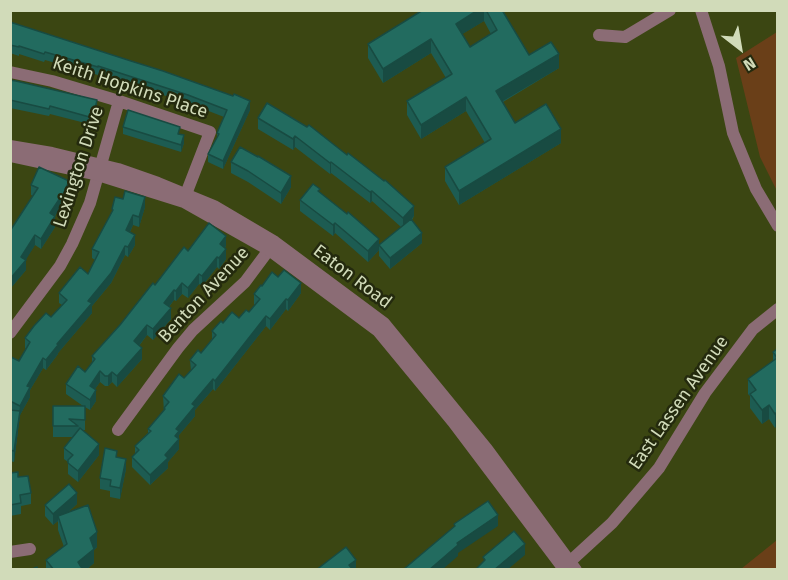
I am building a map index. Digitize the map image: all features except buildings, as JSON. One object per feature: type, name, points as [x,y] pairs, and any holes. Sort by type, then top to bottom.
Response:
[{"type":"street","points":[[598,35],[625,37],[670,10]]},
{"type":"street","points":[[700,10],[719,66],[733,133],[756,189],[777,226]]},
{"type":"street","name":"Keith Hopkins Place","points":[[10,72],[52,81],[119,101],[210,132],[186,194]]},
{"type":"street","name":"Lexington Drive","points":[[10,333],[60,266],[72,244],[90,203],[119,101]]},
{"type":"street","name":"Eaton Road","points":[[10,146],[52,153],[99,170],[129,173],[214,206],[384,323],[487,449],[567,567]]},
{"type":"street","points":[[10,156],[99,170],[184,202],[272,246]]},
{"type":"street","name":"Benton Avenue","points":[[118,430],[193,330],[246,282],[272,246]]},
{"type":"street","name":"East Lassen Avenue","points":[[567,567],[612,522],[659,468],[705,393],[753,329],[777,309]]},
{"type":"street","points":[[10,552],[30,549]]},
{"type":"shaded area","points":[[777,32],[777,191],[760,157],[736,58]]},
{"type":"shaded area","points":[[777,540],[777,569],[741,569]]}]
